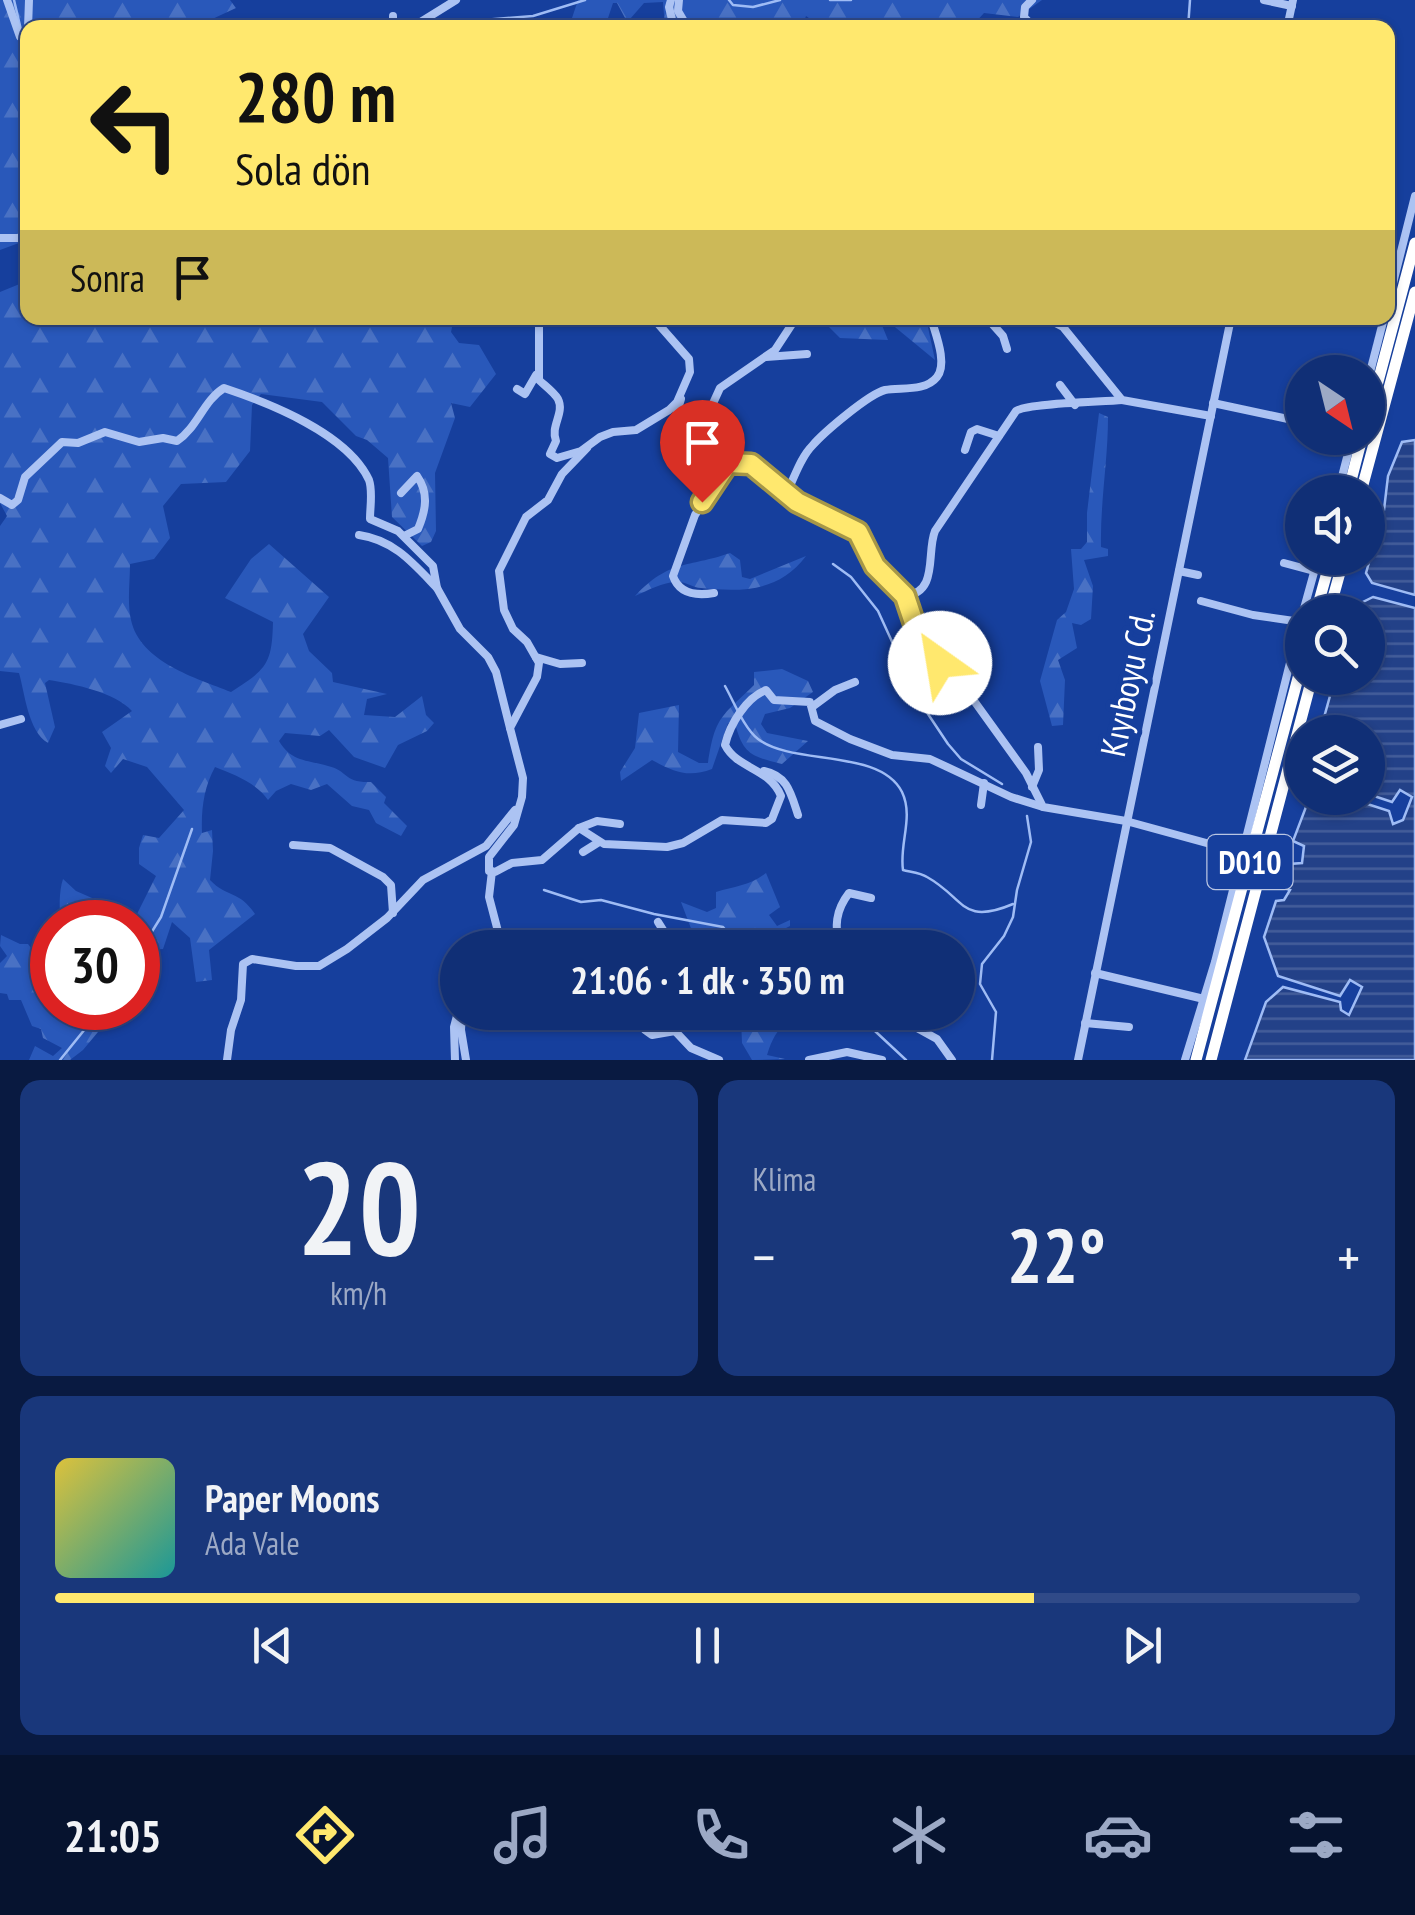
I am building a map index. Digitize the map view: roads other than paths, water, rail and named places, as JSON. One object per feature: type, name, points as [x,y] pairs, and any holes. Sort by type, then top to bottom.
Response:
[{"type":"highway","points":[[1395,317],[1415,243]]},
{"type":"highway","points":[[1366,475],[1415,292]]},
{"type":"highway","points":[[1385,355],[1393,325]]},
{"type":"highway","name":"D010","points":[[1196,1060],[1293,695]]},
{"type":"highway","name":"D010","points":[[1211,1060],[1308,695]]},
{"type":"street","points":[[8,0],[20,37]]},
{"type":"street","points":[[424,20],[456,0]]},
{"type":"street","points":[[1264,0],[1293,3]]},
{"type":"street","points":[[393,20],[394,16]]},
{"type":"street","points":[[1395,275],[1415,196]]},
{"type":"street","points":[[539,325],[539,380],[557,398],[560,411],[553,429],[556,441],[550,457],[588,448]]},
{"type":"street","points":[[659,325],[689,359],[690,372],[674,431],[682,439],[691,439],[712,420]]},
{"type":"street","points":[[791,325],[775,350],[720,388],[710,410],[719,434],[716,459],[751,464],[786,494],[858,532],[875,566],[905,596],[918,635],[929,653],[953,673],[1042,807]]},
{"type":"street","points":[[786,494],[810,448],[848,414],[883,390],[911,389],[935,380],[940,374],[940,348],[933,325]]},
{"type":"street","points":[[994,325],[1008,349]]},
{"type":"street","points":[[1059,325],[1084,349],[1122,400]]},
{"type":"street","name":"Kıyıboyu Cd.","points":[[1078,1060],[1230,325]]},
{"type":"street","points":[[1374,355],[1382,325]]},
{"type":"street","points":[[766,357],[807,354]]},
{"type":"street","points":[[517,390],[525,394],[538,371]]},
{"type":"street","points":[[1060,385],[1075,405]]},
{"type":"street","points":[[0,498],[12,505],[18,500],[25,476],[62,442],[78,442],[106,432],[140,442],[162,438],[177,441],[190,432],[213,394],[224,388],[276,406],[358,462],[371,484],[370,519],[404,536],[432,566],[437,588],[460,630],[488,657],[496,672],[523,778],[514,826],[489,857],[486,866],[492,871]]},
{"type":"street","points":[[582,663],[560,664],[536,657],[513,629],[504,610],[499,571],[526,517],[548,500],[562,474],[588,448],[600,437],[622,429],[636,430],[655,420],[669,410],[684,390]]},
{"type":"street","points":[[905,596],[916,595],[924,587],[931,571],[930,544],[935,531],[1016,410],[1025,405],[1122,400],[1211,416]]},
{"type":"street","points":[[1213,403],[1285,418]]},
{"type":"street","points":[[965,450],[972,432],[978,429],[999,436]]},
{"type":"street","points":[[714,593],[696,595],[685,591],[672,576],[695,515],[728,463]]},
{"type":"street","points":[[401,493],[417,476],[426,501],[418,529],[404,536]]},
{"type":"street","points":[[358,534],[393,545],[437,588]]},
{"type":"street","points":[[1179,571],[1198,575]]},
{"type":"street","points":[[1201,601],[1253,615],[1285,616]]},
{"type":"street","points":[[510,728],[537,677],[536,657]]},
{"type":"street","points":[[812,707],[835,690],[855,682]]},
{"type":"street","points":[[1186,1060],[1285,683]]},
{"type":"street","points":[[580,828],[599,842],[667,846],[684,843],[722,820],[772,819],[781,796],[770,777],[736,758],[725,745],[729,729],[751,700],[766,690],[774,700],[810,702],[818,724],[850,739],[892,755],[930,759],[1012,797],[1042,807],[1126,821],[1242,853]]},
{"type":"street","points":[[0,725],[21,719]]},
{"type":"street","points":[[1032,787],[1039,770],[1038,747]]},
{"type":"street","points":[[760,770],[777,774],[786,782],[798,815]]},
{"type":"street","points":[[980,805],[984,782]]},
{"type":"street","points":[[228,1060],[230,1030],[242,1000],[243,964],[252,959],[319,966],[393,913],[423,880],[486,846],[518,807]]},
{"type":"street","points":[[492,871],[542,860],[580,828],[597,821],[620,824]]},
{"type":"street","points":[[583,852],[599,842]]},
{"type":"street","points":[[293,845],[330,848],[383,877],[391,885],[393,913]]},
{"type":"street","points":[[492,871],[489,897],[497,930]]},
{"type":"street","points":[[837,930],[836,916],[849,893],[872,898]]},
{"type":"street","points":[[658,922],[663,930]]},
{"type":"street","points":[[1095,973],[1204,999]]},
{"type":"street","points":[[1086,1023],[1129,1028]]},
{"type":"street","points":[[454,1030],[454,1060]]},
{"type":"street","points":[[461,1030],[466,1060]]},
{"type":"street","points":[[645,1030],[652,1035],[675,1031],[691,1048],[720,1060]]},
{"type":"street","points":[[918,1030],[937,1039],[952,1060]]},
{"type":"street","points":[[809,1060],[848,1052],[882,1060]]},
{"type":"waterway","points":[[14,0],[20,26]]},
{"type":"waterway","points":[[483,20],[533,16],[585,0]]},
{"type":"waterway","points":[[729,0],[733,5],[753,7],[780,0]]},
{"type":"waterway","points":[[830,0],[851,0]]},
{"type":"waterway","points":[[1189,20],[1190,0]]},
{"type":"waterway","points":[[833,564],[851,577],[878,611],[894,646],[900,672],[948,744],[961,759],[1002,784]]},
{"type":"waterway","points":[[725,686],[758,739],[792,752],[856,763],[891,778],[902,792],[907,811],[903,870],[927,877],[973,911],[1013,904]]},
{"type":"waterway","points":[[992,1060],[996,1012],[980,984],[982,964],[1013,917],[1031,842],[1027,816]]},
{"type":"waterway","points":[[160,919],[192,829]]},
{"type":"waterway","points":[[544,890],[581,902],[601,900],[725,930]]},
{"type":"waterway","points":[[60,1060],[84,1030]]},
{"type":"waterway","points":[[874,1030],[906,1060]]}]
